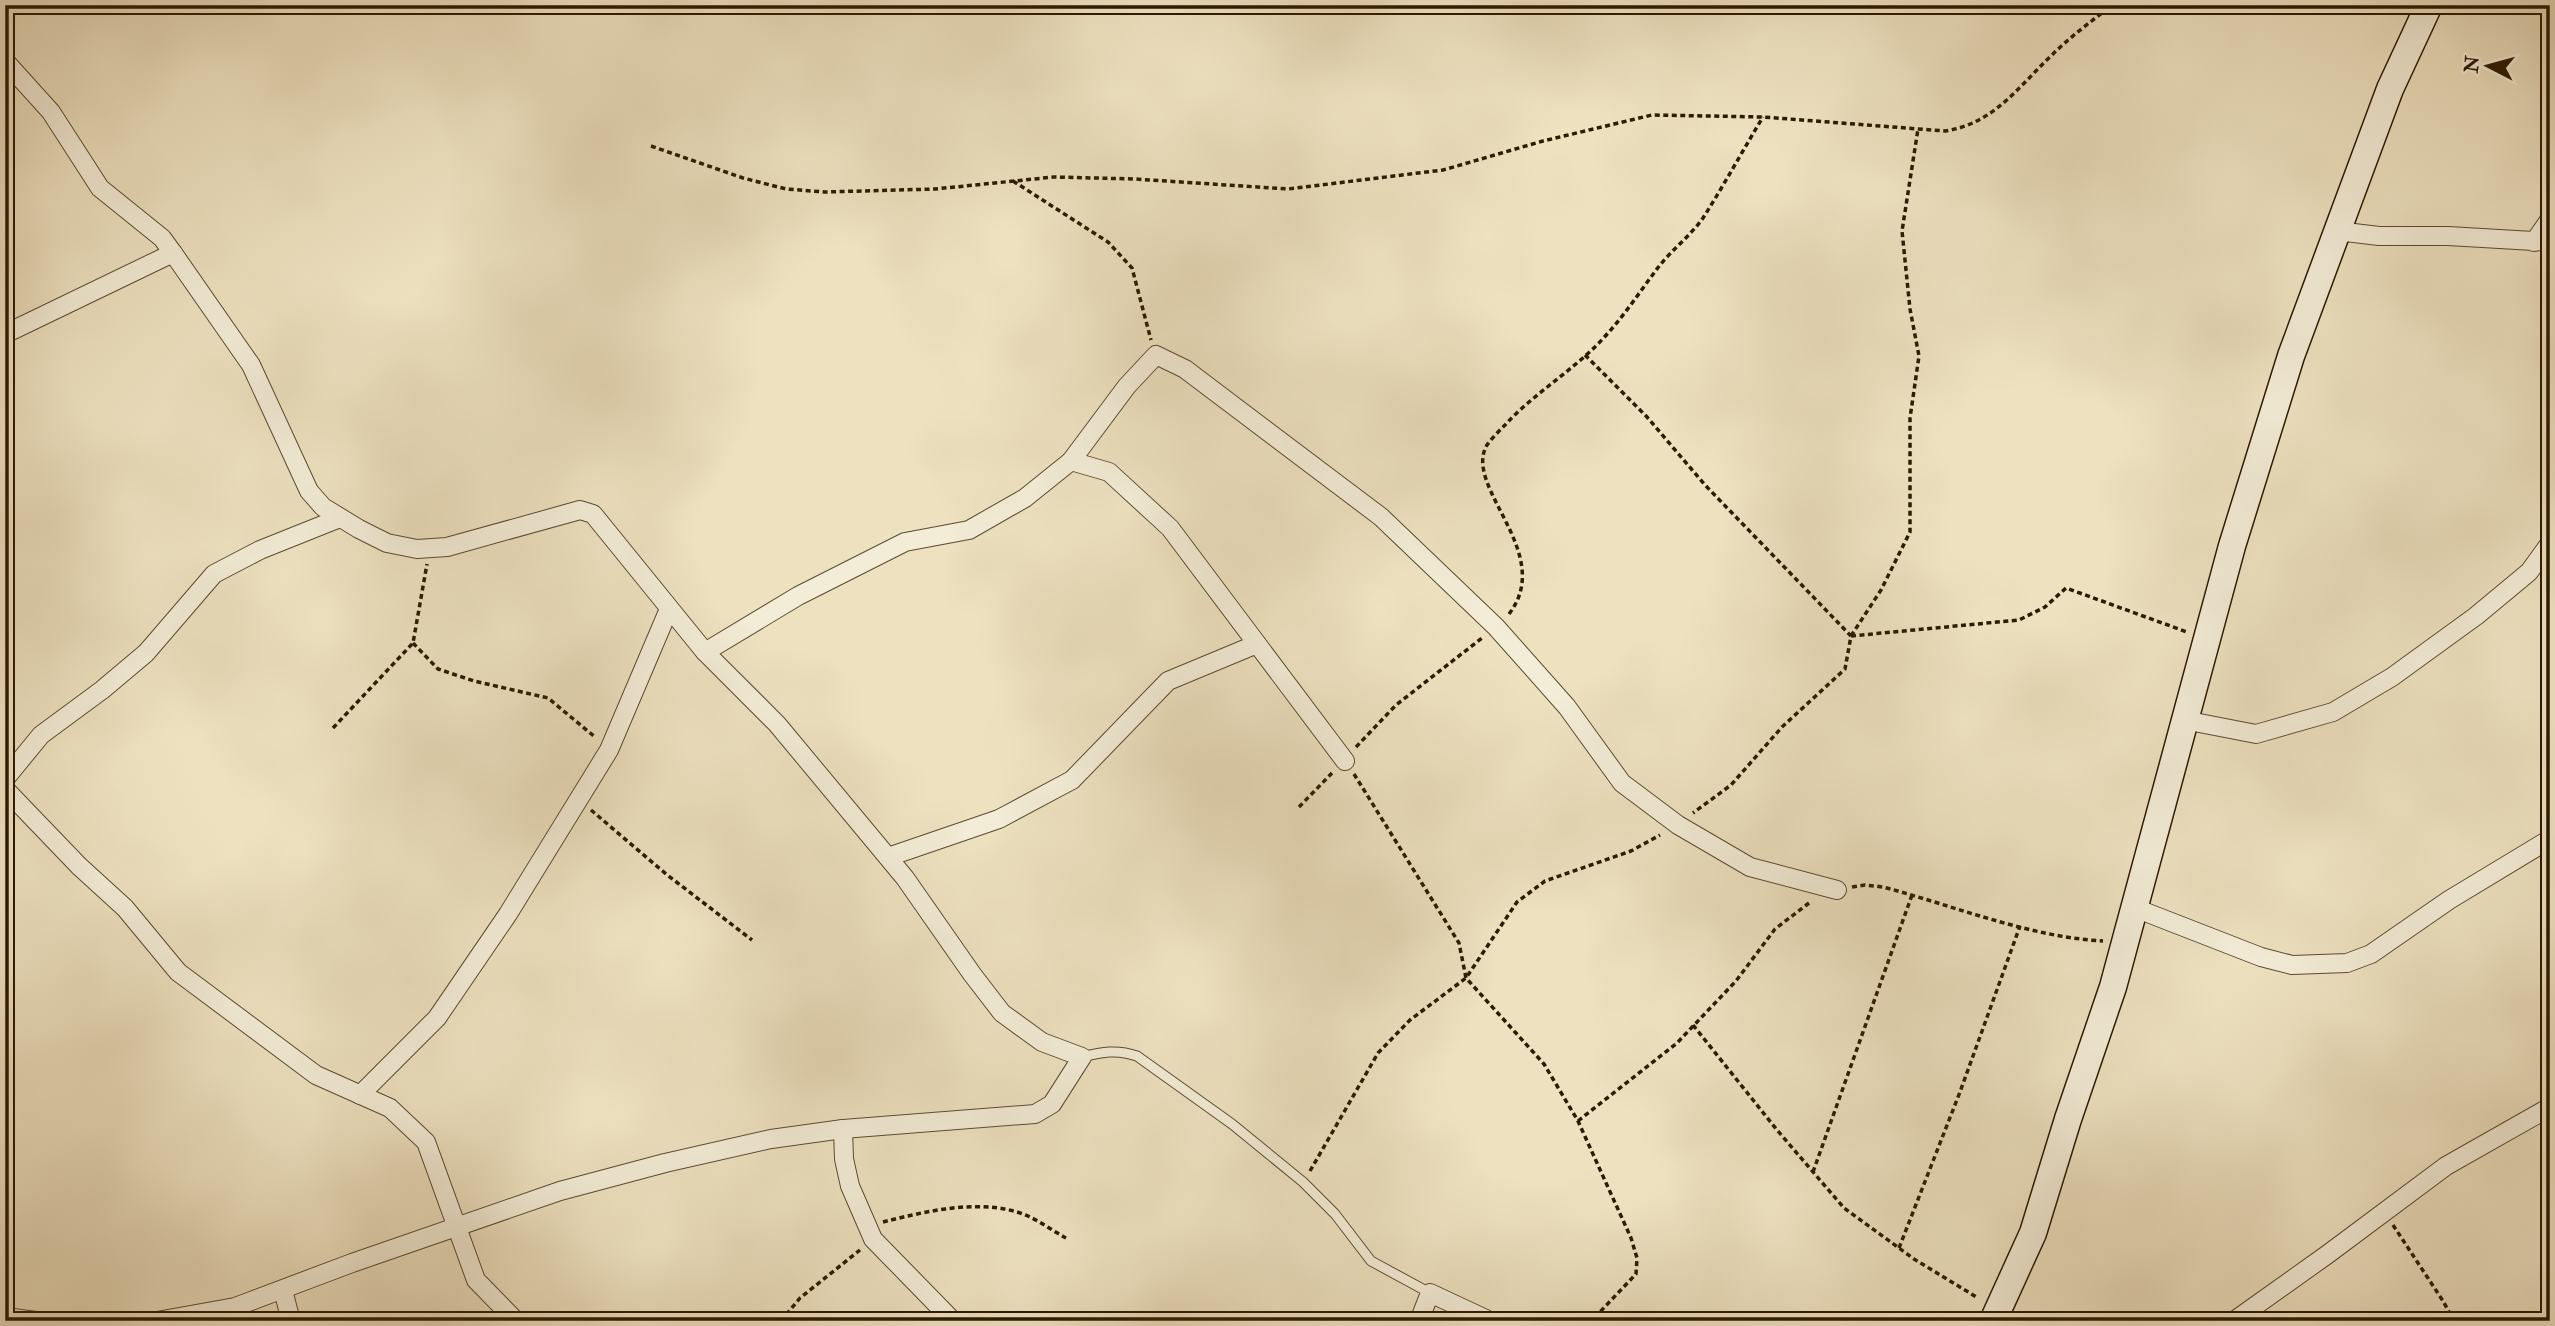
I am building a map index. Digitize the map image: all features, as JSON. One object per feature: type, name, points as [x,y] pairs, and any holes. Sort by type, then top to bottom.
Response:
[{"type":"main road","points":[[1995,1315],[2033,1233],[2125,943],[2232,546],[2291,356],[2389,89],[2429,5]]},
{"type":"street","points":[[5,61],[51,112],[100,188],[162,238],[173,253],[251,365],[309,491],[323,507],[387,543],[417,549],[447,547],[580,510],[593,514],[705,652],[777,724],[888,857],[1002,1013],[1042,1042],[1082,1057],[1052,1104],[1035,1114],[843,1129],[771,1139],[665,1163],[560,1191],[352,1263],[235,1307],[157,1321]]},
{"type":"street","points":[[2337,231],[2379,236],[2448,236],[2542,242],[2550,219]]},
{"type":"street","points":[[5,334],[173,253]]},
{"type":"street","points":[[705,652],[798,596],[905,542],[969,530],[1025,498],[1070,461],[1127,386],[1156,355],[1185,369],[1381,517],[1496,627],[1567,707],[1622,783],[1678,825],[1750,867],[1837,890]]},
{"type":"street","points":[[1070,461],[1109,472],[1170,528],[1345,761]]},
{"type":"street","points":[[5,779],[41,735],[146,653],[214,574],[260,550],[340,518]]},
{"type":"street","points":[[2184,720],[2256,733],[2333,712],[2392,677],[2476,616],[2529,572],[2550,542]]},
{"type":"street","points":[[360,1095],[437,1018],[508,914],[610,750],[669,609]]},
{"type":"street","points":[[888,857],[999,819],[1072,780],[1168,681],[1257,644]]},
{"type":"street","points":[[5,789],[79,866],[125,908],[178,972],[316,1075],[390,1108],[426,1142],[476,1280],[516,1321]]},
{"type":"street","points":[[2135,908],[2261,957],[2292,965],[2347,963],[2371,954],[2449,900],[2550,839]]},
{"type":"street","points":[[2234,1321],[2446,1166],[2550,1107]]},
{"type":"street","points":[[843,1129],[844,1159],[850,1186],[870,1233],[953,1321]]},
{"type":"street","points":[[282,1290],[291,1321]]},
{"type":"street","points":[[1419,1321],[1430,1293],[1490,1321]]},
{"type":"street","points":[[5,1317],[36,1321]]},
{"type":"lane","points":[[1082,1057],[1114,1051],[1137,1056],[1232,1124],[1303,1182],[1335,1214],[1371,1261],[1430,1293]]},
{"type":"path","points":[[651,146],[743,178],[786,189],[825,192],[936,189],[1054,177],[1135,179],[1287,189],[1443,170],[1544,141],[1652,115],[1763,117],[1945,131],[1964,128],[2002,105],[2054,52],[2112,5]]},
{"type":"path","points":[[1299,807],[1396,705],[1496,627],[1517,602],[1522,584],[1521,565],[1509,524],[1485,480],[1482,468],[1488,443],[1522,407],[1608,334],[1662,263],[1702,220],[1763,117]]},
{"type":"path","points":[[1303,1182],[1378,1053],[1410,1020],[1466,978],[1517,902],[1545,881],[1631,851],[1678,825],[1731,785],[1782,727],[1845,668],[1851,636],[1881,590],[1910,532],[1910,418],[1919,356],[1910,309],[1902,231],[1918,129]]},
{"type":"path","points":[[1013,181],[1108,242],[1132,268],[1156,355]]},
{"type":"path","points":[[1585,355],[1647,417],[1704,485],[1851,636]]},
{"type":"path","points":[[333,728],[413,643],[430,548]]},
{"type":"path","points":[[1851,636],[2018,620],[2045,607],[2066,588],[2126,608],[2206,640]]},
{"type":"path","points":[[413,643],[438,670],[548,698],[610,750]]},
{"type":"path","points":[[1345,761],[1460,943],[1466,978],[1544,1064],[1578,1121],[1631,1238],[1637,1258],[1636,1274],[1598,1314],[1595,1321]]},
{"type":"path","points":[[578,800],[666,874],[752,940]]},
{"type":"path","points":[[1578,1121],[1677,1042],[1736,981],[1775,929],[1804,905],[1837,890],[1865,885],[1912,895],[2020,926],[2084,940],[2125,943]]},
{"type":"path","points":[[1813,1171],[1912,895]]},
{"type":"path","points":[[1899,1248],[1961,1092],[2020,926]]},
{"type":"path","points":[[1693,1025],[1844,1208],[1995,1315]]},
{"type":"path","points":[[781,1321],[800,1298],[870,1233],[931,1210],[984,1207],[1026,1215],[1066,1238]]},
{"type":"path","points":[[2383,1212],[2444,1301],[2454,1321]]}]
